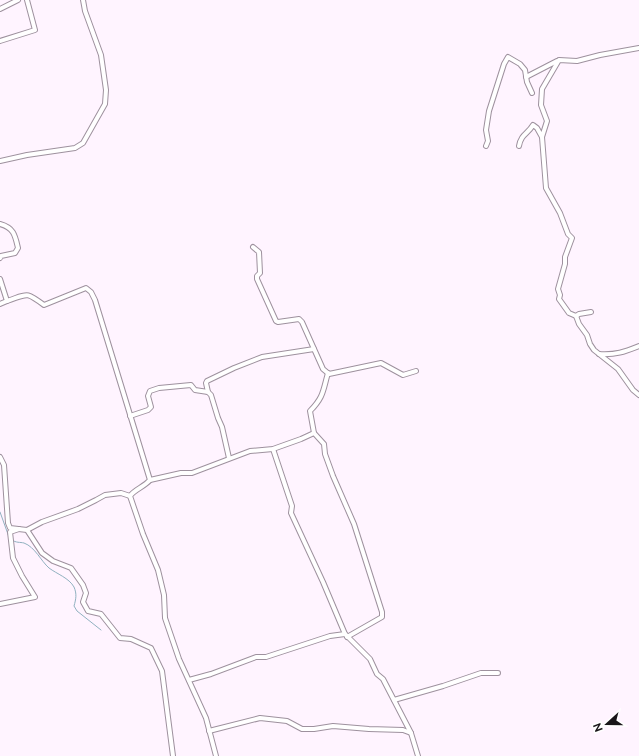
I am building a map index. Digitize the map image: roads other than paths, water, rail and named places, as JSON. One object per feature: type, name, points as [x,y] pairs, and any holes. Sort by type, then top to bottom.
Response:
[{"type":"street","points":[[0,8],[18,0]]},
{"type":"street","points":[[0,41],[35,30],[27,0]]},
{"type":"street","points":[[0,160],[76,148],[83,143],[105,104],[106,90],[101,55],[85,11],[83,0]]},
{"type":"street","points":[[526,77],[559,60],[578,61],[600,54],[639,48]]},
{"type":"street","points":[[486,146],[488,140],[486,130],[489,111],[504,64],[508,57],[522,66],[525,70],[527,82],[532,93]]},
{"type":"street","points":[[559,60],[542,89],[541,105],[547,121],[542,137],[546,188],[560,213],[568,234],[572,238],[565,257],[565,264],[558,289],[560,295],[559,299],[569,313],[576,316],[579,324],[587,335],[590,344],[599,354],[618,369],[633,390],[639,395]]},
{"type":"street","points":[[519,146],[520,139],[530,130],[533,125],[537,128],[542,137]]},
{"type":"street","points":[[0,224],[8,226],[16,235],[18,248],[15,252],[1,256],[0,258]]},
{"type":"street","points":[[253,247],[259,252],[261,267],[257,279],[276,321],[299,319],[302,322],[323,369],[329,374],[380,363],[403,375],[416,371]]},
{"type":"street","points":[[0,279],[6,301]]},
{"type":"street","points":[[0,304],[30,295],[44,305],[86,288],[91,292],[103,324],[150,480]]},
{"type":"street","points":[[576,316],[591,312]]},
{"type":"street","points":[[599,354],[622,353],[639,346]]},
{"type":"street","points":[[230,458],[222,427],[211,395],[208,392],[207,381],[262,357],[314,349]]},
{"type":"street","points":[[189,680],[256,657],[266,657],[330,636],[346,636],[382,617],[382,612],[354,524],[333,476],[325,454],[324,444],[314,433],[310,411],[316,405],[323,393],[328,372]]},
{"type":"street","points":[[130,416],[148,410],[151,407],[148,396],[150,391],[159,388],[191,385],[195,390],[208,392]]},
{"type":"street","points":[[130,496],[133,491],[144,487],[150,480],[181,472],[192,473],[250,451],[273,449],[314,433]]},
{"type":"street","points":[[273,449],[292,506],[291,513],[346,636],[370,659],[377,674],[382,679],[394,700],[411,734],[418,756]]},
{"type":"street","points":[[0,458],[4,465],[8,523],[10,528],[27,530],[42,522],[78,509],[105,495],[121,493],[130,496]]},
{"type":"street","points":[[130,496],[143,534],[158,570],[164,595],[165,618],[179,658],[206,718],[216,756]]},
{"type":"street","points":[[0,604],[35,597],[22,576],[14,558],[10,532],[20,529]]},
{"type":"street","points":[[27,530],[42,553],[53,561],[71,568],[86,593],[83,602],[88,611],[101,614],[120,638],[131,639],[151,648],[162,671],[173,756]]},
{"type":"street","points":[[394,700],[481,673],[498,673]]},
{"type":"street","points":[[209,731],[260,718],[287,721],[302,729],[333,726],[403,730],[411,734]]},
{"type":"waterway","points":[[0,512],[9,537]]},
{"type":"waterway","points":[[12,540],[28,545],[49,568],[63,576],[72,584],[76,596],[74,606],[77,611],[101,630]]}]
